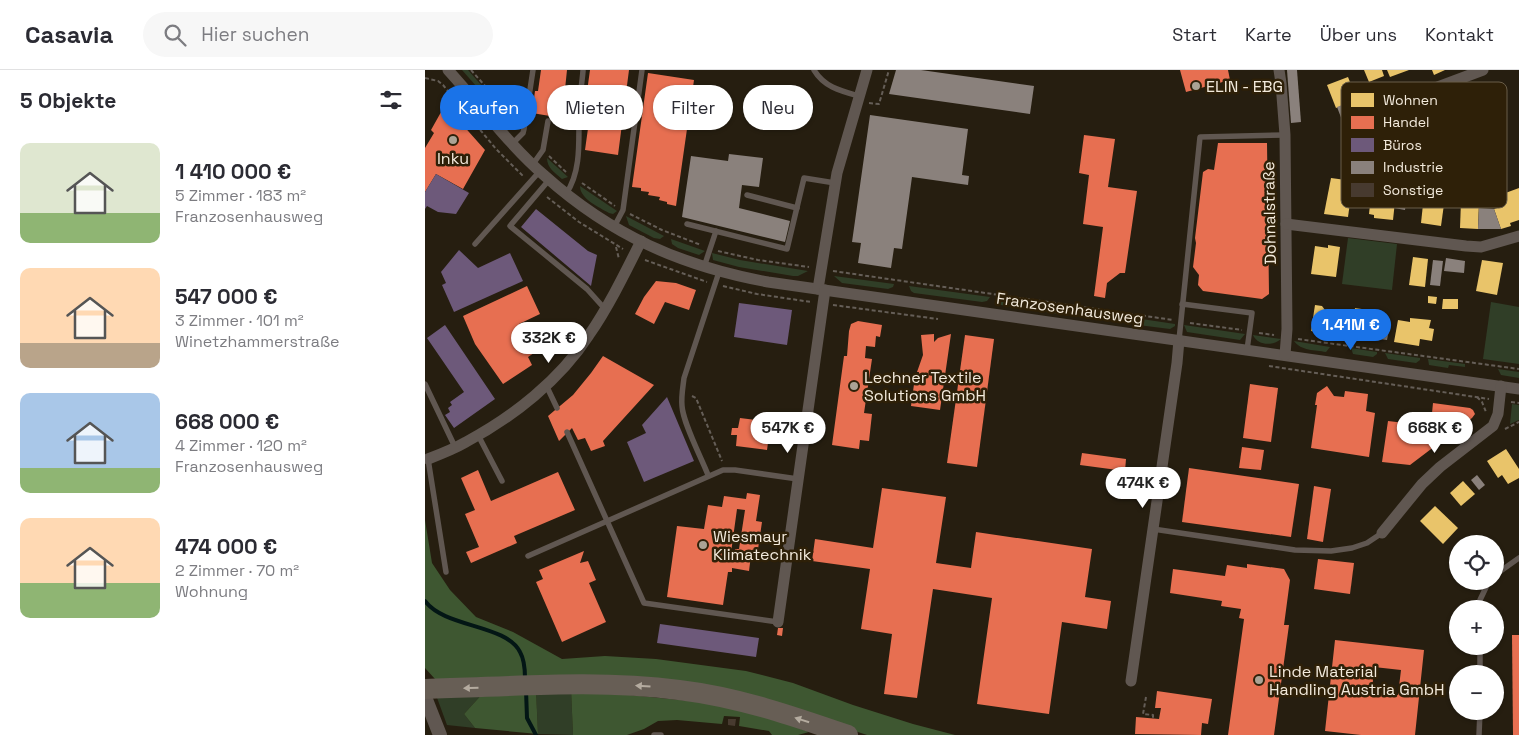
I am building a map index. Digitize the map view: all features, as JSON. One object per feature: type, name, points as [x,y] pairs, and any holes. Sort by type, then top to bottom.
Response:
[{"type":"highway","points":[[425,689],[619,685],[681,690],[741,701],[848,735]]},
{"type":"street","name":"Franzosenhausweg","points":[[448,70],[536,168],[566,194],[614,227],[641,241],[704,268],[768,282],[822,290],[1519,388]]},
{"type":"street","points":[[778,622],[824,303],[821,269],[835,184],[845,141],[867,70]]},
{"type":"street","name":"Dohnalstraße","points":[[1279,70],[1285,135],[1287,337],[1285,355]]},
{"type":"street","points":[[1451,82],[1483,70]]},
{"type":"street","points":[[1286,224],[1473,247],[1494,244],[1519,236]]},
{"type":"street","points":[[428,460],[478,435],[507,416],[546,385],[573,357],[589,335],[641,241]]},
{"type":"street","points":[[1131,681],[1179,340]]},
{"type":"street","points":[[1382,533],[1422,484],[1440,467],[1493,426],[1498,414],[1501,386]]},
{"type":"street","points":[[425,697],[440,735]]},
{"type":"lane","points":[[531,85],[533,70]]},
{"type":"lane","points":[[614,227],[623,210],[642,70]]},
{"type":"lane","points":[[813,70],[819,79],[831,87],[858,99]]},
{"type":"lane","points":[[566,194],[575,178],[578,155],[579,104],[583,71]]},
{"type":"lane","points":[[475,244],[536,168],[543,150],[547,128]]},
{"type":"lane","points":[[513,143],[523,134],[524,130]]},
{"type":"lane","points":[[1179,340],[1200,137],[1285,135]]},
{"type":"lane","points":[[687,224],[787,249],[804,178],[835,184]]},
{"type":"lane","points":[[549,180],[510,226],[587,289],[605,309]]},
{"type":"lane","points":[[747,195],[797,208]]},
{"type":"lane","points":[[704,268],[716,231]]},
{"type":"lane","points":[[709,475],[682,407],[682,391],[684,378],[719,272]]},
{"type":"lane","points":[[1182,304],[1252,314],[1247,350]]},
{"type":"lane","points":[[425,384],[455,447]]},
{"type":"lane","points":[[546,385],[557,408]]},
{"type":"lane","points":[[567,432],[644,602],[778,622]]},
{"type":"lane","points":[[478,435],[502,480]]},
{"type":"lane","points":[[428,460],[445,572]]},
{"type":"lane","points":[[528,556],[709,475],[726,470],[798,479]]},
{"type":"lane","points":[[1153,529],[1295,550],[1331,551],[1352,548],[1367,543],[1382,533]]},
{"type":"lane","points":[[1504,569],[1519,558]]},
{"type":"lane","points":[[1479,720],[1479,735]]},
{"type":"lane","points":[[654,735],[661,735]]},
{"type":"path","points":[[471,70],[484,85]]},
{"type":"path","points":[[858,99],[879,104],[889,70]]},
{"type":"path","points":[[543,150],[575,178],[623,210],[662,230],[710,248],[743,257],[1519,369]]},
{"type":"path","points":[[615,246],[619,261]]},
{"type":"path","points":[[723,286],[757,294],[945,320]]},
{"type":"path","points":[[1466,369],[1467,362]]},
{"type":"path","points":[[1268,366],[1519,403]]},
{"type":"path","points":[[682,391],[695,398],[726,470]]},
{"type":"path","points":[[1146,697],[1143,714],[1153,715],[1153,718]]},
{"type":"green space","points":[[462,70],[468,70],[481,85],[475,85]]},
{"type":"green space","points":[[547,158],[568,177],[562,179],[554,172],[548,165]]},
{"type":"green space","points":[[580,186],[617,211],[613,214],[609,213],[591,202],[583,195]]},
{"type":"green space","points":[[626,216],[664,236],[660,239],[654,238],[629,225]]},
{"type":"green space","points":[[1348,238],[1397,244],[1392,290],[1342,284]]},
{"type":"green space","points":[[671,239],[705,251],[699,255],[678,248],[672,244]]},
{"type":"green space","points":[[712,253],[740,260],[808,271],[798,276],[793,276],[739,267],[713,260]]},
{"type":"green space","points":[[834,276],[894,284],[893,287],[888,289],[842,283]]},
{"type":"green space","points":[[909,286],[990,297],[987,301],[982,302],[914,293]]},
{"type":"green space","points":[[997,298],[1064,308],[1063,312],[1058,314],[1001,305],[997,302]]},
{"type":"green space","points":[[1491,302],[1519,307],[1519,364],[1483,359]]},
{"type":"green space","points":[[1072,309],[1124,317],[1118,322],[1079,316],[1074,314]]},
{"type":"green space","points":[[1135,318],[1175,324],[1175,326],[1170,329],[1138,325],[1135,322]]},
{"type":"green space","points":[[1184,325],[1245,334],[1240,340],[1187,332]]},
{"type":"green space","points":[[1253,335],[1281,339],[1274,343],[1266,344],[1255,339]]},
{"type":"green space","points":[[1294,341],[1330,347],[1326,352],[1313,350],[1300,347]]},
{"type":"green space","points":[[1351,348],[1377,352],[1377,354],[1373,357],[1353,354]]},
{"type":"green space","points":[[1385,353],[1420,358],[1420,360],[1416,363],[1388,359]]},
{"type":"green space","points":[[1428,359],[1465,364],[1465,367],[1449,365],[1448,368],[1429,365]]},
{"type":"green space","points":[[1498,369],[1519,372],[1519,378],[1501,375]]},
{"type":"green space","points":[[1512,404],[1519,405],[1519,420],[1510,424]]},
{"type":"green space","points":[[425,520],[432,563],[450,590],[476,617],[513,632],[562,659],[605,656],[656,659],[746,671],[793,683],[853,705],[955,735],[867,735],[745,695],[443,681],[435,679],[425,668]]},
{"type":"green space","points":[[571,689],[573,735],[538,734],[536,690]]},
{"type":"green space","points":[[571,689],[739,706],[809,732],[798,735],[772,735],[769,731],[739,726],[740,717],[724,716],[722,724],[677,720],[658,721],[644,729],[627,735],[573,735]]},
{"type":"green space","points":[[536,690],[538,734],[475,728],[464,714],[484,692]]},
{"type":"green space","points":[[484,692],[464,714],[475,728],[447,725],[436,695]]},
{"type":"building: Wohnen","points":[[1364,70],[1382,70],[1384,76],[1369,82]]},
{"type":"building: Wohnen","points":[[1387,70],[1409,70],[1390,77]]},
{"type":"building: Wohnen","points":[[1432,70],[1445,70],[1434,75]]},
{"type":"building: Wohnen","points":[[1348,77],[1350,82],[1341,82],[1341,106],[1336,108],[1327,85]]},
{"type":"building: Wohnen","points":[[1331,178],[1341,179],[1341,208],[1349,208],[1348,217],[1324,214]]},
{"type":"building: Wohnen","points":[[1519,188],[1519,220],[1510,223],[1511,226],[1501,229],[1494,209],[1507,208],[1507,192]]},
{"type":"building: Wohnen","points":[[1370,208],[1394,208],[1393,220],[1374,218],[1374,215],[1369,214]]},
{"type":"building: Wohnen","points":[[1423,208],[1443,208],[1441,226],[1421,223]]},
{"type":"building: Wohnen","points":[[1461,208],[1479,208],[1478,229],[1460,228]]},
{"type":"building: Wohnen","points":[[1328,245],[1340,247],[1336,277],[1311,274],[1315,246],[1328,248]]},
{"type":"building: Wohnen","points":[[1413,257],[1428,259],[1425,287],[1409,285]]},
{"type":"building: Wohnen","points":[[1482,260],[1503,263],[1497,295],[1476,291]]},
{"type":"building: Wohnen","points":[[1428,296],[1437,297],[1436,304],[1428,303]]},
{"type":"building: Wohnen","points":[[1443,299],[1458,299],[1458,309],[1442,309]]},
{"type":"building: Wohnen","points":[[1315,305],[1322,306],[1325,310],[1336,312],[1333,334],[1311,331]]},
{"type":"building: Wohnen","points":[[1355,308],[1382,312],[1379,339],[1351,335]]},
{"type":"building: Wohnen","points":[[1410,318],[1431,320],[1429,328],[1434,329],[1432,341],[1420,339],[1419,346],[1394,342],[1398,320],[1410,322]]},
{"type":"building: Wohnen","points":[[1506,449],[1519,469],[1519,478],[1508,484],[1502,475],[1498,478],[1487,461]]},
{"type":"building: Wohnen","points":[[1463,481],[1475,494],[1461,506],[1450,493]]},
{"type":"building: Wohnen","points":[[1435,506],[1458,528],[1449,535],[1443,544],[1420,521]]},
{"type":"building: Handel","points":[[541,70],[567,70],[565,85],[547,85],[547,116],[537,114]]},
{"type":"building: Handel","points":[[590,70],[629,70],[627,85],[588,85]]},
{"type":"building: Handel","name":"ELIN - EBG","points":[[1180,70],[1228,70],[1230,80],[1186,92]]},
{"type":"building: Handel","points":[[648,73],[694,80],[693,85],[653,85],[653,130],[687,130],[676,206],[659,200],[660,197],[648,195],[649,192],[641,191],[641,188],[632,187],[640,130],[643,130],[643,109]]},
{"type":"building: Handel","name":"Inku","points":[[440,114],[440,130],[467,130],[485,150],[463,189],[436,174],[425,192],[425,148],[434,133],[431,130]]},
{"type":"building: Handel","points":[[588,130],[621,130],[618,155],[585,150]]},
{"type":"building: Handel","points":[[1084,135],[1115,139],[1108,187],[1137,191],[1125,273],[1120,273],[1107,283],[1105,298],[1094,296],[1103,227],[1083,224],[1089,175],[1079,173]]},
{"type":"building: Handel","points":[[1218,143],[1267,143],[1269,294],[1262,299],[1203,291],[1198,285],[1199,275],[1193,267],[1203,172],[1208,169],[1214,170]]},
{"type":"building: Handel","points":[[656,281],[676,283],[696,290],[689,310],[665,302],[654,324],[635,314],[644,297]]},
{"type":"building: Handel","points":[[527,286],[540,314],[519,324],[537,351],[528,357],[532,365],[503,384],[475,344],[463,316]]},
{"type":"building: Handel","name":"Lechner Textile Solutions GmbH","points":[[858,321],[882,325],[880,337],[876,336],[875,347],[866,346],[865,358],[872,359],[864,413],[872,414],[869,441],[860,440],[859,449],[832,445],[844,356],[847,356],[849,331],[851,324]]},
{"type":"building: Handel","points":[[934,334],[934,342],[938,338],[951,334],[940,410],[911,406],[915,377],[918,378],[919,372],[917,372],[923,355],[921,335]]},
{"type":"building: Handel","points":[[965,335],[994,339],[977,467],[947,463]]},
{"type":"building: Handel","points":[[603,356],[654,385],[603,441],[605,446],[591,451],[585,438],[578,440],[572,428],[559,441],[548,416],[573,395]]},
{"type":"building: Handel","points":[[1250,384],[1278,388],[1271,442],[1243,438]]},
{"type":"building: Handel","points":[[1327,386],[1334,396],[1344,397],[1345,391],[1368,394],[1366,411],[1375,413],[1369,457],[1311,448],[1317,393]]},
{"type":"building: Handel","points":[[1433,403],[1470,408],[1475,414],[1410,465],[1382,462],[1388,421],[1405,423],[1414,436],[1431,423]]},
{"type":"building: Handel","points":[[740,418],[771,422],[767,450],[736,446],[737,435],[731,435],[732,428],[738,428]]},
{"type":"building: Handel","points":[[1242,447],[1264,450],[1261,470],[1239,468]]},
{"type":"building: Handel","points":[[1082,453],[1126,459],[1125,471],[1080,465]]},
{"type":"building: Handel","points":[[1189,468],[1299,484],[1291,537],[1182,522]]},
{"type":"building: Handel","points":[[478,470],[491,501],[558,472],[575,510],[514,536],[517,543],[471,563],[466,552],[479,547],[465,514],[475,510],[461,478]]},
{"type":"building: Handel","points":[[1314,486],[1331,489],[1323,542],[1307,539]]},
{"type":"building: Handel","points":[[882,488],[946,497],[936,563],[971,568],[976,532],[1092,549],[1085,597],[1111,601],[1107,629],[1062,622],[1049,714],[977,704],[992,598],[933,589],[917,698],[884,694],[892,634],[861,629],[870,569],[812,561],[815,539],[873,548]]},
{"type":"building: Handel","name":"Wiesmayr Klimatechnik","points":[[747,493],[760,495],[756,521],[762,522],[757,556],[751,555],[749,571],[732,568],[732,572],[728,572],[723,605],[667,597],[677,526],[704,529],[708,505],[722,507],[724,496],[746,499]],"holes":[[[737,509],[745,510],[739,549],[735,549],[733,561],[730,560]]]},
{"type":"building: Handel","points":[[584,551],[580,563],[588,561],[596,580],[589,583],[606,622],[562,642],[536,582],[543,579],[539,570]]},
{"type":"building: Handel","points":[[1318,559],[1354,563],[1350,594],[1314,589]]},
{"type":"building: Handel","name":"Linde Material Handling Austria GmbH","points":[[1247,564],[1284,569],[1290,580],[1284,625],[1289,625],[1274,735],[1228,735],[1244,619],[1239,618],[1241,609],[1221,606],[1222,601],[1170,593],[1173,569],[1225,576],[1227,565],[1247,568]]},
{"type":"building: Handel","points":[[778,628],[783,628],[782,636],[777,635]]},
{"type":"building: Handel","points":[[1512,635],[1519,635],[1519,735],[1513,735]]},
{"type":"building: Handel","points":[[1335,640],[1424,650],[1415,735],[1361,735],[1325,731]],"holes":[[[1374,667],[1401,670],[1398,695],[1372,692]]]},
{"type":"building: Handel","points":[[1157,691],[1212,699],[1208,724],[1202,723],[1201,735],[1135,734],[1136,717],[1159,719],[1161,708],[1155,708]]},
{"type":"building: Büros","points":[[436,174],[469,193],[456,214],[438,212],[427,206],[425,209],[425,192]]},
{"type":"building: Büros","points":[[536,209],[588,251],[597,255],[591,286],[521,227]]},
{"type":"building: Büros","points":[[459,250],[478,268],[510,253],[523,281],[454,312],[442,285],[446,283],[441,272]]},
{"type":"building: Büros","points":[[739,303],[792,310],[787,345],[734,337]]},
{"type":"building: Büros","points":[[445,325],[495,399],[454,428],[445,415],[450,412],[448,408],[452,405],[450,402],[464,392],[427,338]]},
{"type":"building: Büros","points":[[667,397],[694,461],[644,482],[627,442],[646,433],[642,425]]},
{"type":"building: Büros","points":[[660,624],[759,638],[756,657],[657,643]]},
{"type":"building: Industrie","points":[[896,70],[921,70],[1034,86],[1030,114],[889,94]]},
{"type":"building: Industrie","points":[[1287,70],[1297,70],[1301,122],[1291,123]]},
{"type":"building: Industrie","points":[[1341,105],[1341,118],[1337,107]]},
{"type":"building: Industrie","points":[[870,115],[968,129],[962,175],[969,176],[968,185],[912,177],[902,249],[894,248],[891,268],[858,263],[861,243],[852,242]]},
{"type":"building: Industrie","points":[[729,154],[763,158],[759,187],[742,185],[739,208],[790,221],[785,242],[682,217],[691,156],[728,161]]},
{"type":"building: Industrie","points":[[1479,208],[1494,209],[1501,229],[1478,229]]},
{"type":"building: Industrie","points":[[1446,258],[1465,261],[1464,273],[1444,271]]},
{"type":"building: Industrie","points":[[1433,260],[1443,261],[1440,286],[1430,285]]},
{"type":"building: Industrie","points":[[1335,316],[1345,317],[1344,323],[1353,324],[1351,335],[1333,332]]},
{"type":"building: Industrie","points":[[1380,328],[1389,330],[1387,340],[1379,339]]},
{"type":"building: Industrie","points":[[1477,475],[1485,485],[1479,490],[1471,480]]},
{"type":"building: Sonstige","points":[[728,719],[736,719],[735,726],[728,725]]},
{"type":"waterway","points":[[425,601],[434,610],[446,616],[502,636],[513,643],[520,652],[525,678]]},
{"type":"waterway","points":[[526,690],[527,718],[536,735]]},
{"type":"place","name":"ELIN - EBG","points":[[1196,86]]},
{"type":"place","name":"Inku","points":[[453,140]]},
{"type":"place","name":"Lechner Textile Solutions GmbH","points":[[854,386]]},
{"type":"place","name":"Wiesmayr Klimatechnik","points":[[703,545]]},
{"type":"place","name":"Linde Material Handling Austria GmbH","points":[[1259,680]]}]
